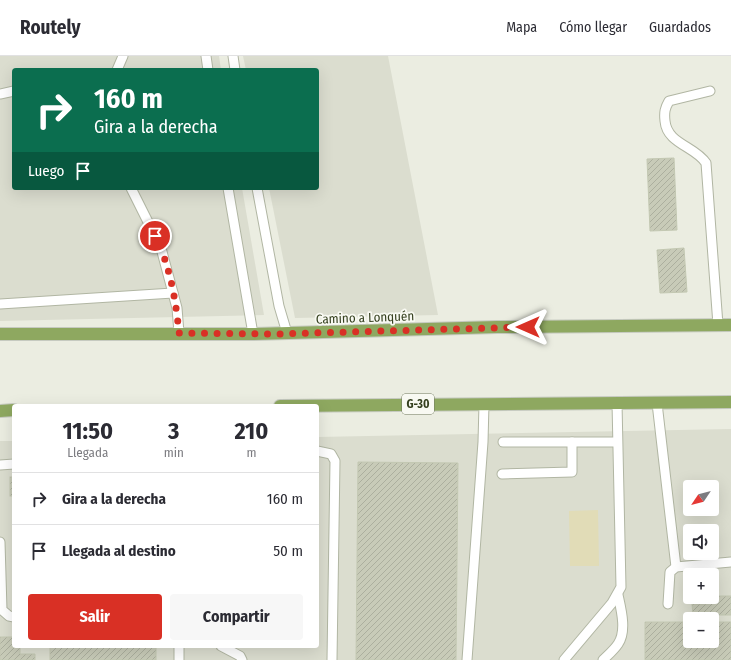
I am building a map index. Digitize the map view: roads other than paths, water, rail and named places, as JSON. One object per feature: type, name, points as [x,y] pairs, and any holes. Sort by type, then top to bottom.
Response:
[{"type":"main road","name":"Camino a Lonquén","points":[[0,334],[253,334],[489,327],[731,325]]},
{"type":"main road","name":"G-30","points":[[319,406],[731,402]]},
{"type":"main road","points":[[0,411],[12,410]]},
{"type":"lane","points":[[118,68],[123,56]]},
{"type":"lane","points":[[206,56],[208,68]]},
{"type":"lane","points":[[233,56],[235,68]]},
{"type":"lane","points":[[0,94],[12,91]]},
{"type":"lane","points":[[710,92],[670,100],[664,109],[665,125],[670,135],[679,143],[702,156],[706,163],[718,325]]},
{"type":"lane","points":[[132,190],[161,248],[177,308],[179,333]]},
{"type":"lane","points":[[228,190],[253,334]]},
{"type":"lane","points":[[257,190],[279,306],[288,333]]},
{"type":"lane","points":[[0,304],[173,293]]},
{"type":"lane","points":[[564,660],[618,595],[621,588],[616,403]]},
{"type":"lane","points":[[657,403],[676,567]]},
{"type":"lane","points":[[467,660],[484,404]]},
{"type":"lane","points":[[503,442],[617,442]]},
{"type":"lane","points":[[502,474],[572,472],[572,442]]},
{"type":"lane","points":[[319,451],[331,454],[334,461],[332,660]]},
{"type":"lane","points":[[0,465],[12,464]]},
{"type":"lane","points":[[0,542],[2,610],[12,617]]},
{"type":"lane","points":[[668,604],[670,572],[676,567],[731,562]]},
{"type":"lane","points":[[603,660],[619,643],[621,638],[622,614],[618,595]]},
{"type":"lane","points":[[179,648],[179,660]]},
{"type":"lane","points":[[225,648],[240,656],[242,660]]}]
